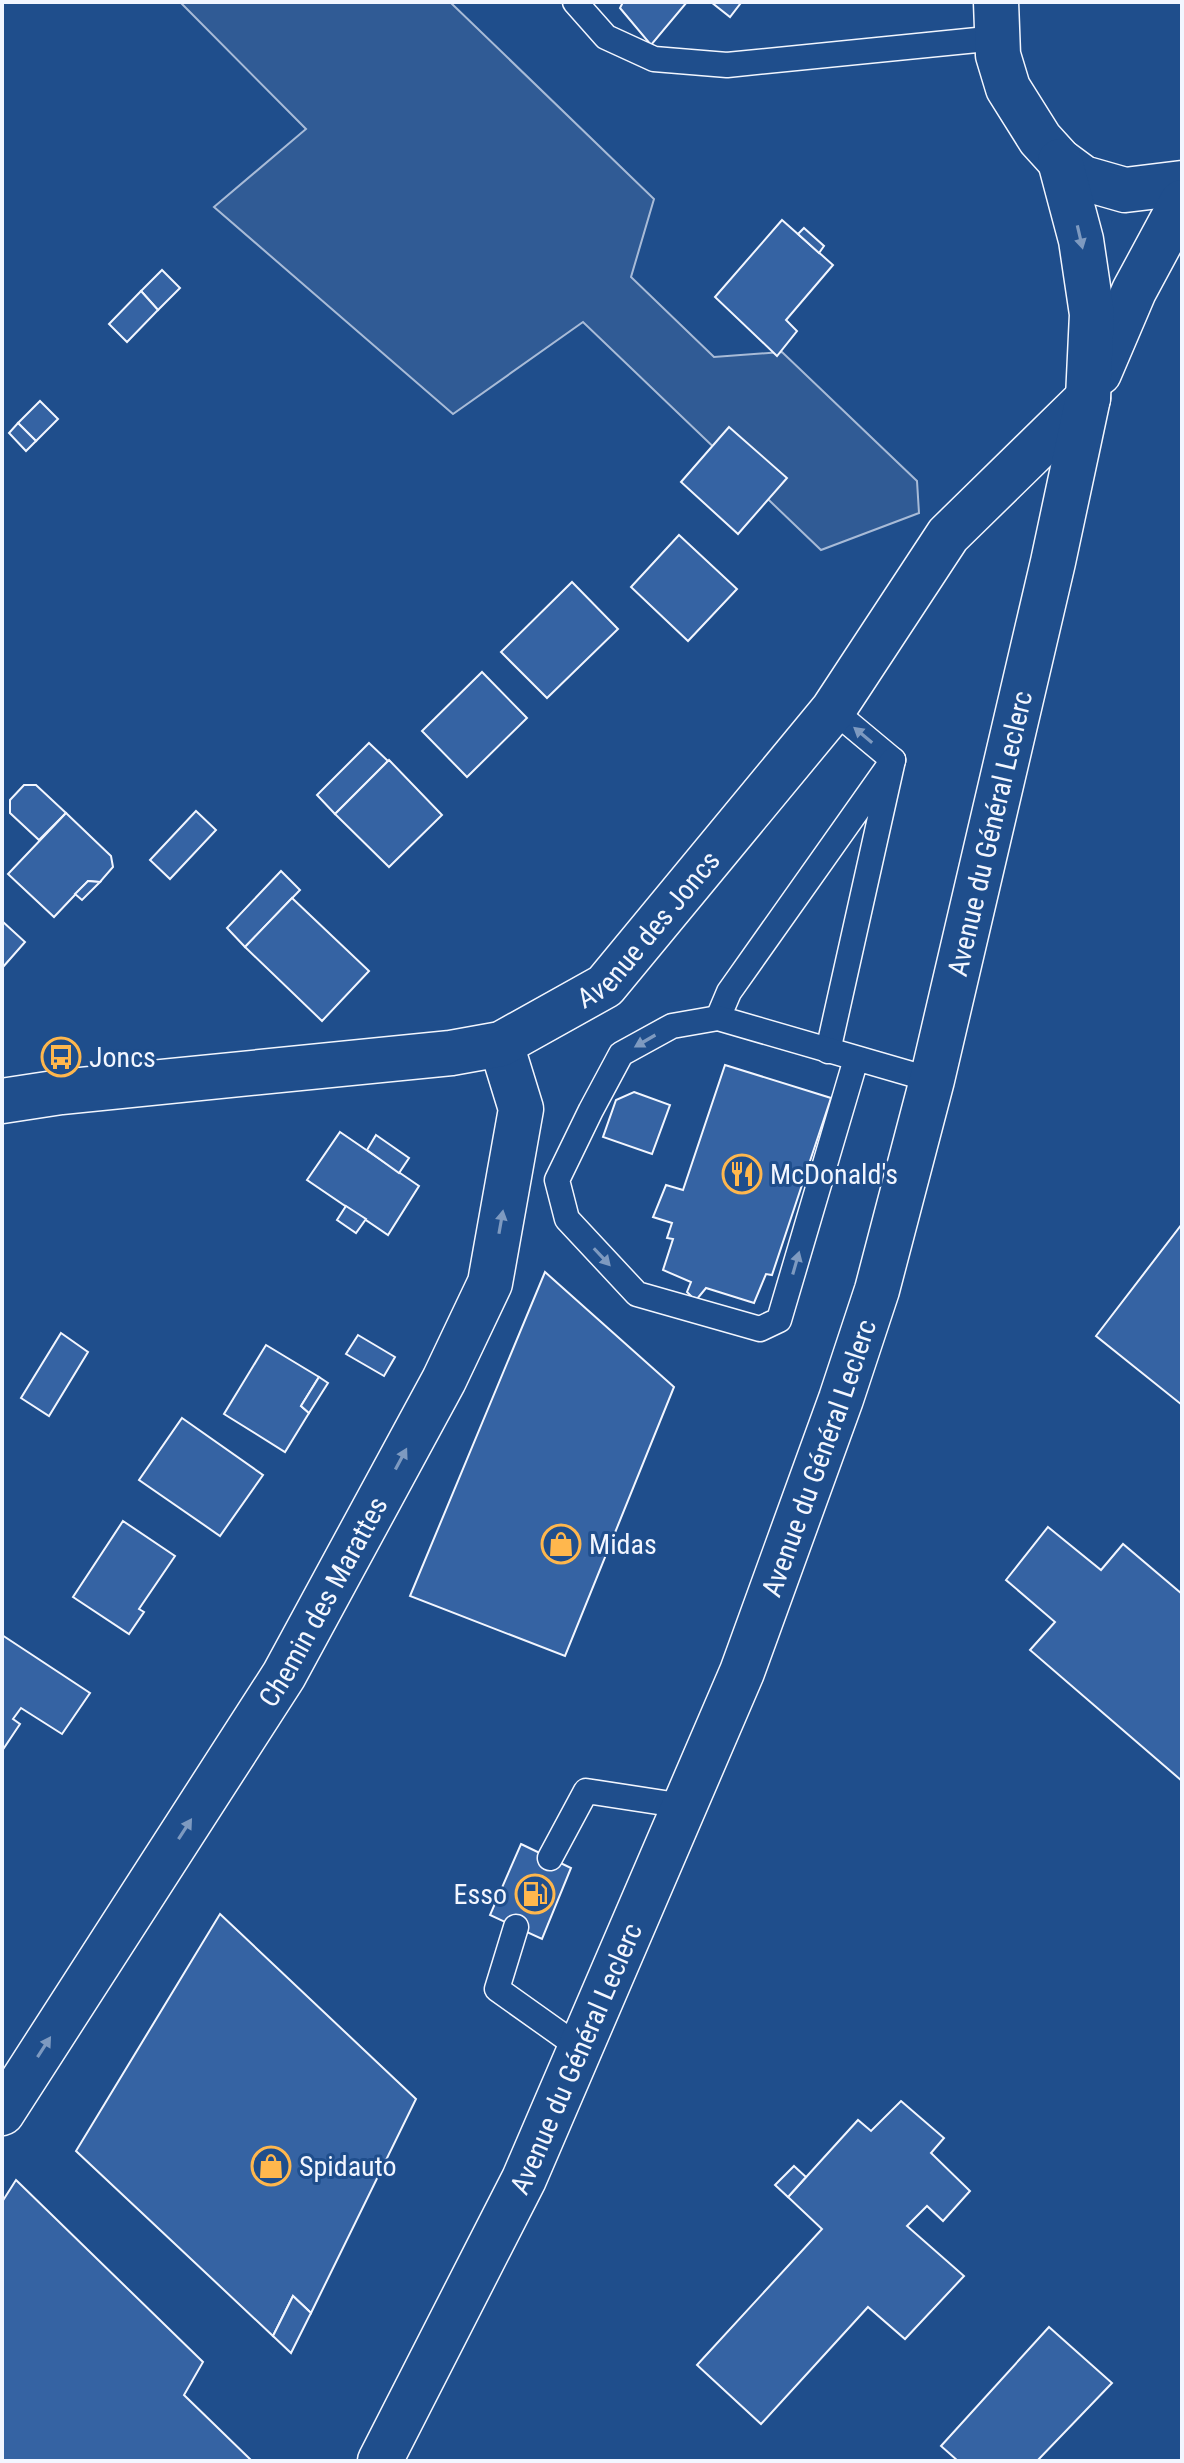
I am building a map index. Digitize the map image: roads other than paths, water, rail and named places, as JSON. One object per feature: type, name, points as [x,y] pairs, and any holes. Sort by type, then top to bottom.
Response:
[{"type":"main road","points":[[997,20],[998,55],[1008,88],[1040,139],[1060,161],[1083,178],[1125,190],[1182,183]]},
{"type":"main road","name":"Avenue du Général Leclerc","points":[[380,2461],[524,2179],[742,1672],[877,1290],[932,1080],[1046,593],[1088,398],[1092,314],[1081,240],[1060,161]]},
{"type":"main road","name":"Avenue du Général Leclerc","points":[[1088,398],[1134,291],[1182,202]]},
{"type":"main road","name":"Avenue des Joncs","points":[[2,1101],[61,1092],[451,1053],[501,1044],[605,986],[833,710],[948,535],[1088,398]]},
{"type":"main road","name":"Chemin des Marattes","points":[[2,2113],[284,1675],[444,1380],[490,1283],[521,1109],[501,1044]]},
{"type":"lane","points":[[575,2],[606,37],[654,59],[727,65],[997,20]]},
{"type":"lane","points":[[833,710],[893,760]]},
{"type":"lane","points":[[718,1018],[729,992],[893,760]]},
{"type":"lane","points":[[828,1051],[893,760]]},
{"type":"lane","points":[[856,1059],[779,1320],[760,1329],[637,1294],[567,1219],[557,1180],[621,1054],[672,1026],[718,1018],[932,1080]]},
{"type":"lane","points":[[550,1858],[586,1791],[684,1806]]},
{"type":"lane","points":[[516,1927],[497,1989],[580,2048]]},
{"type":"place","name":"Joncs","points":[[61,1057]]},
{"type":"place","name":"McDonald's","points":[[742,1174]]},
{"type":"place","name":"Midas","points":[[561,1544]]},
{"type":"place","name":"Esso","points":[[535,1894]]},
{"type":"place","name":"Spidauto","points":[[271,2166]]}]
